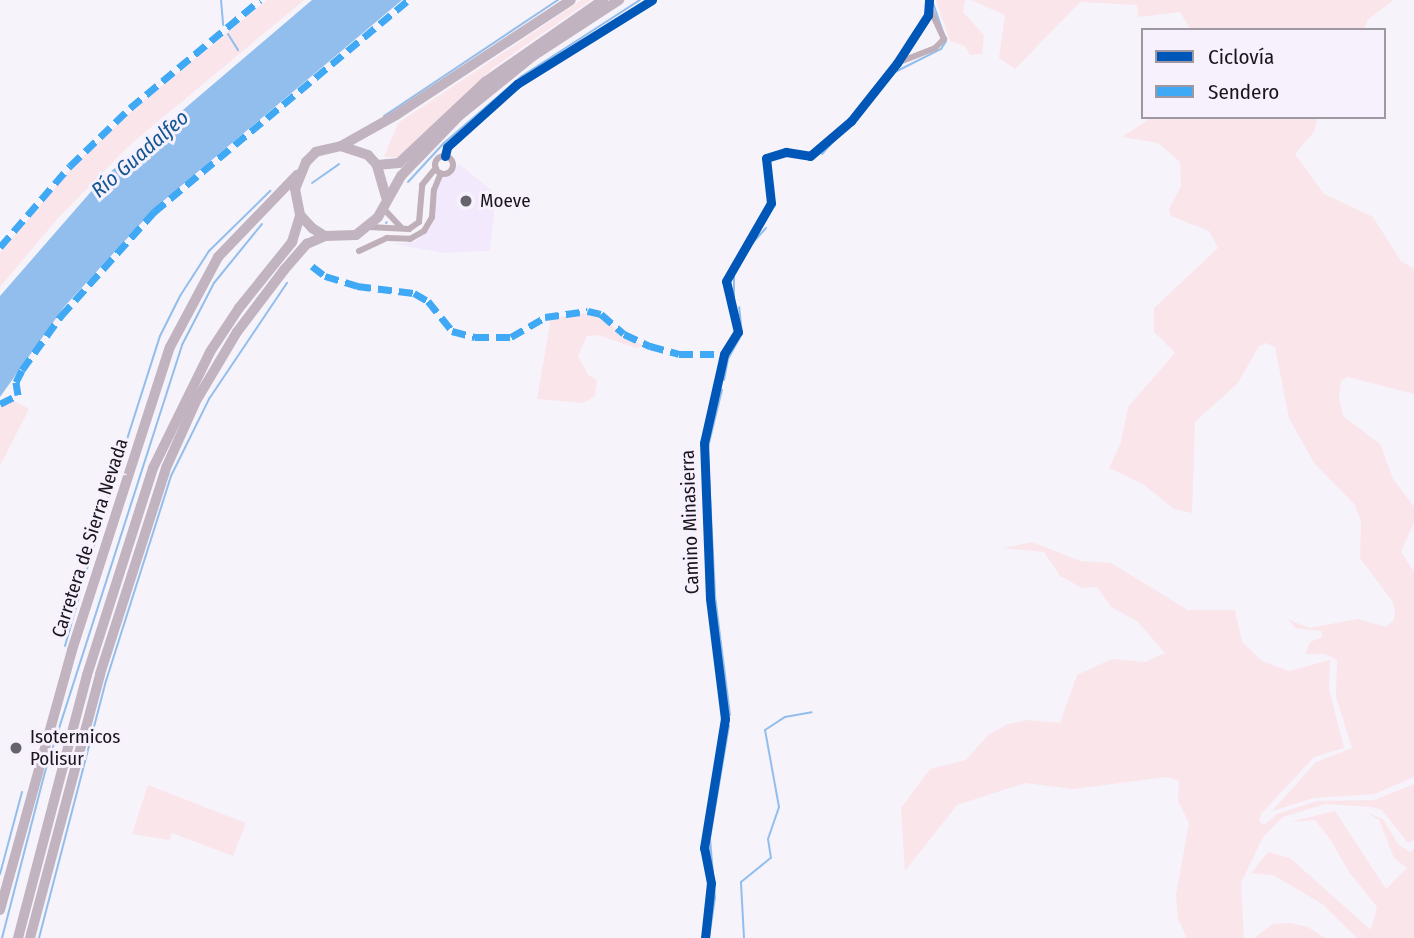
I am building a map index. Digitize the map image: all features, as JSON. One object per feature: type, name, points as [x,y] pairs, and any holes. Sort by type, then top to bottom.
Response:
[{"type":"highway","points":[[325,236],[300,215],[296,203],[297,175],[316,152],[341,146],[396,115],[572,0]]},
{"type":"highway","points":[[377,165],[399,163],[485,82],[603,0]]},
{"type":"highway","points":[[30,938],[100,674],[166,468],[196,401],[237,332],[307,244],[325,236],[356,235],[369,227],[424,150],[497,83],[619,0]]},
{"type":"highway","points":[[368,155],[370,139],[396,115]]},
{"type":"highway","points":[[341,146],[368,155],[377,165],[384,203]]},
{"type":"highway","name":"Carretera de Sierra Nevada","points":[[0,910],[57,699],[170,347],[218,257],[297,175]]},
{"type":"highway","points":[[268,204],[281,199],[296,203]]},
{"type":"highway","points":[[19,938],[87,675],[153,468],[210,352],[239,308],[292,242],[300,215]]},
{"type":"street","points":[[369,227],[402,229],[419,222],[422,185],[438,170],[452,167],[445,156],[447,148],[517,84],[652,0]]},
{"type":"street","points":[[897,63],[935,48],[944,38],[929,4]]},
{"type":"street","name":"Camino Minasierra","points":[[705,938],[711,883],[704,848],[725,719],[710,598],[704,443],[724,354],[738,332],[726,281],[771,203],[766,158],[786,152],[810,156],[851,121],[897,63],[929,4]]},
{"type":"street","points":[[359,251],[387,238],[410,239],[424,231],[432,217],[437,160],[445,156]]},
{"type":"street","points":[[384,203],[402,229]]},
{"type":"shaded area","points":[[267,0],[304,0],[132,143],[59,217],[0,287],[0,253],[75,164],[141,103]]},
{"type":"shaded area","points":[[582,0],[591,0],[493,68],[398,157],[384,157],[398,123]]},
{"type":"shaded area","points":[[936,0],[965,0],[963,12],[984,35],[982,54],[970,55],[965,46],[950,41]]},
{"type":"shaded area","points":[[971,0],[1394,0],[1368,19],[1365,28],[1190,28],[1180,12],[1138,17],[1137,5],[1080,2],[1015,69],[999,58],[1005,15]]},
{"type":"shaded area","points":[[1149,119],[1317,119],[1314,132],[1295,154],[1324,194],[1373,217],[1401,261],[1414,269],[1414,394],[1348,377],[1341,381],[1339,396],[1343,416],[1380,444],[1393,479],[1414,507],[1414,522],[1401,552],[1414,572],[1414,777],[1375,794],[1314,798],[1272,811],[1316,762],[1352,748],[1336,697],[1337,660],[1325,654],[1305,654],[1310,642],[1322,637],[1321,631],[1295,628],[1288,619],[1309,628],[1358,619],[1386,627],[1394,620],[1395,612],[1393,602],[1360,558],[1361,520],[1354,504],[1314,463],[1289,418],[1275,347],[1266,343],[1259,346],[1238,383],[1195,422],[1192,513],[1174,509],[1143,484],[1109,468],[1121,442],[1128,407],[1175,353],[1154,332],[1154,308],[1218,248],[1209,231],[1171,216],[1169,209],[1181,186],[1180,162],[1158,143],[1122,137]]},
{"type":"shaded area","name":"Moeve","points":[[458,163],[496,194],[490,251],[444,253],[393,244],[414,242],[431,227],[440,177],[452,175]]},
{"type":"shaded area","points":[[588,313],[601,316],[622,335],[645,346],[636,348],[598,335],[587,336],[578,356],[588,375],[597,380],[595,396],[583,403],[537,399],[551,318]]},
{"type":"shaded area","points":[[9,398],[29,409],[0,466],[0,406]]},
{"type":"shaded area","points":[[1032,542],[1080,561],[1111,563],[1188,610],[1235,610],[1242,642],[1262,661],[1289,671],[1330,660],[1329,689],[1344,748],[1314,757],[1261,814],[1259,821],[1264,825],[1277,814],[1317,801],[1374,800],[1414,784],[1414,840],[1408,843],[1382,810],[1372,807],[1325,804],[1283,817],[1263,837],[1241,883],[1244,938],[1187,938],[1178,919],[1176,895],[1189,823],[1178,801],[1179,781],[1167,777],[1073,789],[1025,783],[957,805],[905,871],[901,808],[930,769],[966,760],[988,735],[1008,724],[1027,720],[1060,723],[1077,675],[1112,659],[1145,662],[1165,653],[1137,621],[1111,607],[1097,587],[1082,588],[1060,576],[1044,552],[1003,548]]},
{"type":"shaded area","points":[[148,785],[246,823],[233,856],[172,833],[170,840],[132,834]]},
{"type":"shaded area","points":[[1335,811],[1386,889],[1407,868],[1394,858],[1379,820],[1366,812],[1383,819],[1398,844],[1410,852],[1414,849],[1414,938],[1357,938],[1322,904],[1273,875],[1251,873],[1268,852],[1290,858],[1371,930],[1377,907],[1349,872],[1330,839],[1315,820],[1290,822]]},
{"type":"shaded area","points":[[1290,923],[1308,927],[1325,938],[1254,938],[1273,924]]},
{"type":"water","name":"Río Guadalfeo","points":[[312,0],[402,0],[156,207],[64,307],[0,397],[0,296],[102,179]]},
{"type":"waterway","points":[[221,0],[223,25]]},
{"type":"waterway","points":[[384,116],[558,0]]},
{"type":"waterway","points":[[408,182],[444,143],[522,76],[640,0]]},
{"type":"waterway","points":[[822,154],[895,72],[941,49],[946,41],[932,0]]},
{"type":"waterway","points":[[228,34],[238,50]]},
{"type":"waterway","points":[[312,183],[339,164]]},
{"type":"waterway","points":[[122,455],[160,336],[180,296],[209,251],[270,191]]},
{"type":"waterway","points":[[2,938],[45,772],[182,345],[214,283],[262,224]]},
{"type":"waterway","points":[[748,248],[766,228]]},
{"type":"waterway","points":[[734,274],[734,297]]},
{"type":"waterway","points":[[39,938],[106,681],[171,476],[209,399],[287,283]]},
{"type":"waterway","points":[[724,380],[728,359],[742,334],[739,307]]},
{"type":"waterway","points":[[707,451],[722,390]]},
{"type":"waterway","points":[[708,456],[715,596],[730,715]]},
{"type":"waterway","points":[[87,569],[116,470]]},
{"type":"waterway","points":[[65,646],[84,579]]},
{"type":"waterway","points":[[744,938],[741,882],[771,858],[768,839],[779,807],[765,730],[785,717],[812,712]]},
{"type":"waterway","points":[[709,938],[715,898],[710,838],[729,726]]},
{"type":"waterway","points":[[0,874],[22,792]]},
{"type":"marked path","points":[[0,247],[70,166],[130,108],[260,0]]},
{"type":"marked path","points":[[0,404],[18,395],[16,382],[22,370],[61,316],[154,212],[408,0]]},
{"type":"marked path","points":[[312,266],[325,276],[357,286],[414,293],[428,301],[452,331],[475,337],[511,337],[545,317],[588,311],[601,314],[624,334],[650,346],[679,354],[724,354]]},
{"type":"cycle path","points":[[445,156],[447,147],[517,84],[652,0]]},
{"type":"cycle path","points":[[705,938],[711,883],[704,848],[725,719],[710,598],[704,443],[724,354],[738,332],[726,281],[771,203],[766,158],[786,152],[810,156],[851,121],[897,63],[928,15],[929,0]]},
{"type":"place","name":"Moeve","points":[[466,201]]},
{"type":"place","name":"Isotermicos Polisur","points":[[16,748]]}]
